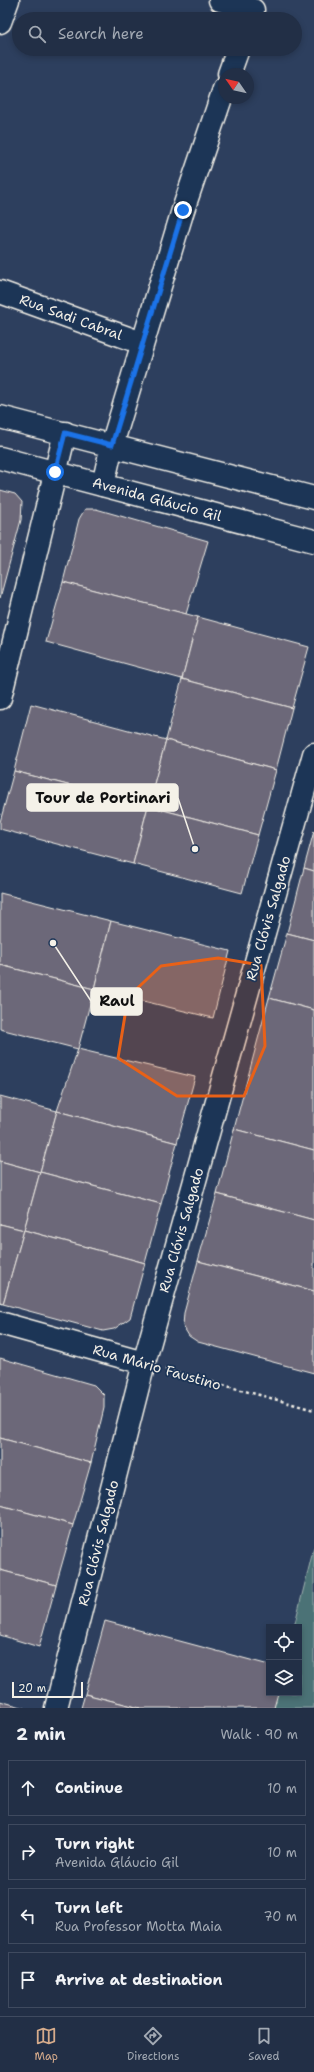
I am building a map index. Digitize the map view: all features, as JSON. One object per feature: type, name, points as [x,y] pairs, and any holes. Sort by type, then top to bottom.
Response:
[{"type":"street","points":[[0,22],[8,0]]},
{"type":"street","points":[[220,0],[253,10]]},
{"type":"street","points":[[231,68],[235,56]]},
{"type":"street","points":[[103,485],[112,445],[142,343],[183,210],[219,104]]},
{"type":"street","name":"Rua Sadi Cabral","points":[[0,292],[142,343]]},
{"type":"street","points":[[0,417],[314,498]]},
{"type":"street","points":[[0,698],[65,433]]},
{"type":"street","name":"Avenida Gláucio Gil","points":[[0,458],[314,541]]},
{"type":"street","name":"Rua Clóvis Salgado","points":[[56,1708],[144,1363],[314,754]]},
{"type":"street","name":"Rua Mário Faustino","points":[[0,1323],[144,1363]]},
{"type":"path","name":"Rua Mário Faustino","points":[[144,1363],[314,1410]]},
{"type":"highlighted area","points":[[218,958],[261,965],[265,1046],[244,1096],[177,1096],[118,1058],[128,997],[161,966]]},
{"type":"green space","points":[[314,1547],[314,1708],[273,1708],[276,1696],[302,1696],[302,1624],[295,1624]]},
{"type":"building","points":[[0,490],[15,494],[22,502],[21,520],[0,598]]},
{"type":"building","points":[[85,509],[96,509],[208,541],[186,614],[63,582],[79,519]]},
{"type":"building","points":[[63,582],[198,617],[182,679],[46,642]]},
{"type":"building","points":[[198,617],[309,647],[292,708],[182,679]]},
{"type":"building","points":[[182,679],[292,708],[276,770],[166,740]]},
{"type":"building","points":[[31,704],[166,740],[148,806],[14,771]]},
{"type":"building","points":[[166,740],[276,770],[258,835],[148,806]]},
{"type":"building","points":[[14,771],[148,806],[133,864],[0,829],[0,822]]},
{"type":"building","points":[[148,806],[258,835],[242,893],[133,864]]},
{"type":"building","points":[[314,831],[314,871],[304,868]]},
{"type":"building","points":[[304,868],[314,871],[314,940],[287,933]]},
{"type":"building","points":[[0,893],[111,921],[94,989],[0,965]]},
{"type":"building","points":[[111,921],[230,951],[213,1018],[94,989]]},
{"type":"building","points":[[287,933],[314,940],[314,1010],[269,998]]},
{"type":"building","points":[[0,965],[94,989],[78,1049],[0,1029]]},
{"type":"building","points":[[269,998],[314,1010],[314,1150],[234,1129]]},
{"type":"building","points":[[78,1049],[195,1077],[177,1143],[57,1111]]},
{"type":"building","points":[[0,1096],[57,1111],[40,1172],[0,1161]]},
{"type":"building","points":[[57,1111],[177,1143],[161,1204],[40,1172]]},
{"type":"building","points":[[234,1129],[314,1150],[314,1220],[217,1194]]},
{"type":"building","points":[[0,1161],[40,1172],[24,1230],[0,1224]]},
{"type":"building","points":[[40,1172],[161,1204],[145,1263],[24,1230]]},
{"type":"building","points":[[217,1194],[314,1220],[314,1291],[198,1261]]},
{"type":"building","points":[[0,1224],[24,1230],[3,1304],[0,1303]]},
{"type":"building","points":[[24,1230],[145,1263],[130,1318],[114,1329],[103,1331],[3,1304]]},
{"type":"building","points":[[198,1261],[314,1291],[314,1373],[198,1342],[189,1336],[183,1326],[184,1313]]},
{"type":"building","points":[[0,1358],[94,1385],[104,1395],[104,1408],[91,1463],[0,1438]]},
{"type":"building","points":[[0,1438],[91,1463],[73,1525],[0,1505]]},
{"type":"building","points":[[0,1505],[73,1525],[56,1585],[0,1570]]},
{"type":"building","points":[[0,1570],[56,1585],[39,1647],[0,1635]]},
{"type":"building","points":[[105,1621],[266,1664],[266,1696],[277,1696],[274,1708],[140,1708],[85,1694]]},
{"type":"building","points":[[85,1694],[140,1708],[81,1708]]},
{"type":"building","points":[[0,1701],[25,1708],[0,1708]]},
{"type":"place","name":"Tour de Portinari","points":[[195,849]]},
{"type":"place","name":"Raul","points":[[53,943]]},
{"type":"route","points":[[55,472],[65,433],[112,445],[183,210]]}]
